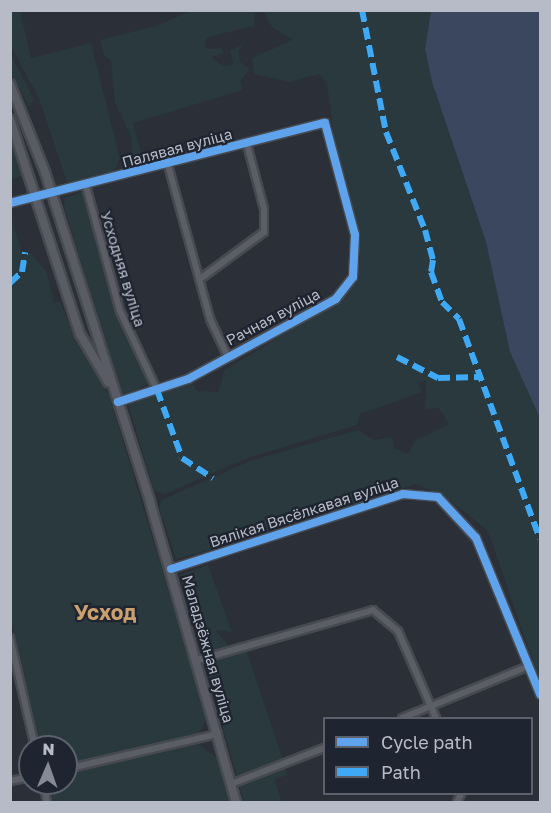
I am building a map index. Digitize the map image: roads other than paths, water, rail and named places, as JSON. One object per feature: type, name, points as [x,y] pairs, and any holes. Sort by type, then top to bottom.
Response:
[{"type":"main road","name":"Маладзёжная вуліца","points":[[10,84],[52,194],[171,569],[219,734],[236,802]]},
{"type":"main road","name":"Маладзёжная вуліца","points":[[10,120],[80,334],[118,402]]},
{"type":"street","name":"Палявая вуліца","points":[[10,204],[325,123]]},
{"type":"street","name":"Рачная вуліца","points":[[118,402],[157,390],[228,357],[336,299],[353,277],[355,235],[325,123]]},
{"type":"street","points":[[200,279],[264,232],[264,209],[247,144]]},
{"type":"street","points":[[168,165],[200,279],[228,357]]},
{"type":"street","name":"Усходняя вуліца","points":[[86,186],[120,311],[157,390]]},
{"type":"street","name":"Вялікая Вясёлкавая вуліца","points":[[171,569],[403,494],[427,493],[448,504],[476,538],[540,694]]},
{"type":"street","points":[[198,660],[373,610],[398,631],[436,717]]},
{"type":"street","points":[[10,638],[31,735]]},
{"type":"street","points":[[405,717],[529,666]]},
{"type":"street","points":[[78,766],[219,734]]},
{"type":"street","points":[[231,784],[323,748]]},
{"type":"water","points":[[431,11],[540,11],[540,418],[510,352],[486,242],[432,82],[425,49]]},
{"type":"district","name":"Усход","points":[[105,612]]}]
